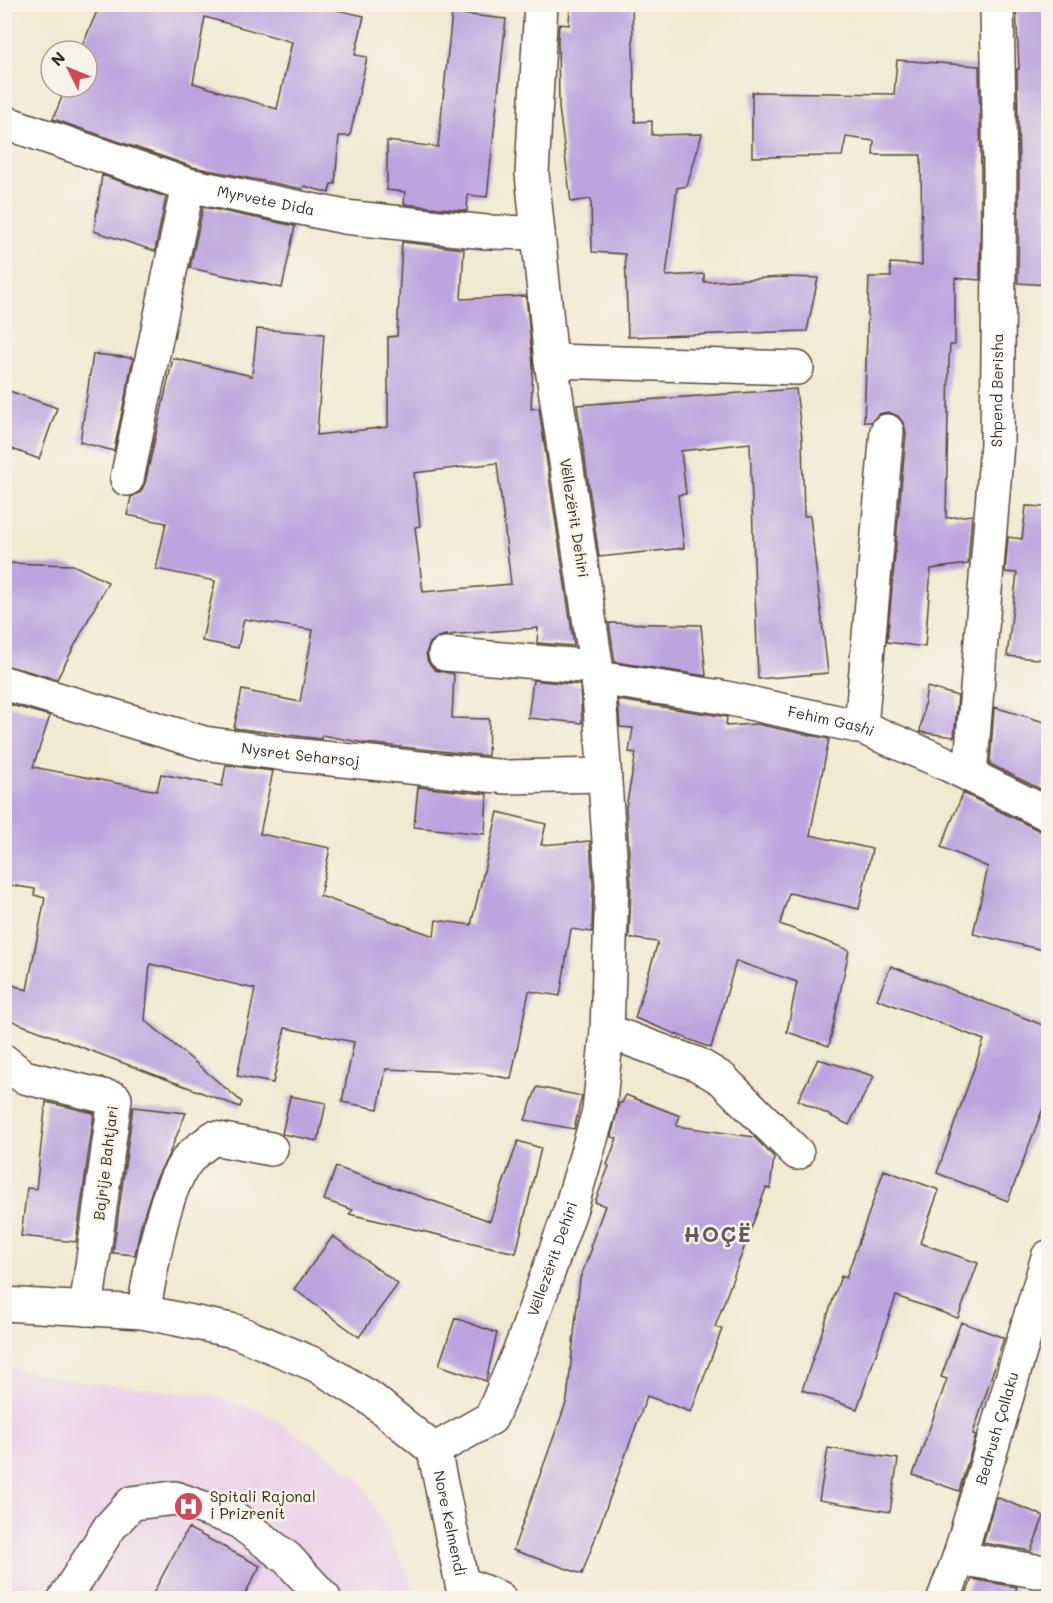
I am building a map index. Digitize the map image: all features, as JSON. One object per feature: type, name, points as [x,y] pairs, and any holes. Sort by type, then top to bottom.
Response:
[{"type":"street","name":"Vëllezërit Dehiri","points":[[434,1450],[491,1418],[523,1343],[571,1208],[599,1112],[607,1031],[612,885],[596,672],[583,570],[550,362],[532,174],[541,4]]},
{"type":"street","name":"Shpend Berisha","points":[[970,775],[997,444],[1000,172],[997,4]]},
{"type":"street","name":"Myrvete Dida","points":[[4,122],[188,185],[345,217],[486,232],[538,233]]},
{"type":"street","points":[[127,479],[188,185]]},
{"type":"street","points":[[550,362],[797,368]]},
{"type":"street","points":[[861,727],[887,431]]},
{"type":"street","name":"Fehim Gashi","points":[[445,654],[596,672],[861,727],[970,775],[1048,814]]},
{"type":"street","name":"Nysret Seharsoj","points":[[4,683],[204,743],[284,754],[507,777],[604,775]]},
{"type":"street","points":[[607,1031],[697,1064],[723,1079],[797,1153]]},
{"type":"street","name":"Bajrije Bahtjari","points":[[4,1061],[24,1077],[115,1099],[86,1309]]},
{"type":"street","points":[[143,1312],[165,1207],[173,1183],[191,1156],[213,1138],[271,1149]]},
{"type":"street","name":"Bedrush Çollaku","points":[[944,1599],[1048,1257]]},
{"type":"street","points":[[4,1304],[143,1312],[235,1330],[316,1365],[370,1398],[434,1450]]},
{"type":"street","name":"Nore Kelmendi","points":[[434,1450],[463,1591]]},
{"type":"street","points":[[65,1599],[109,1528],[132,1503],[175,1498],[237,1520],[287,1558],[324,1599]]},
{"type":"street","points":[[958,1558],[1048,1571]]},
{"type":"street","points":[[463,1591],[499,1599]]},
{"type":"shaded area","name":"Spitali Rajonal i Prizrenit","points":[[4,1367],[76,1381],[210,1395],[263,1413],[320,1449],[360,1479],[418,1598],[5,1598]]},
{"type":"building","points":[[100,4],[309,4],[364,16],[355,55],[367,57],[350,136],[339,136],[335,184],[331,184],[329,193],[304,186],[303,189],[193,167],[53,119],[61,99],[99,99],[99,39],[85,39]],"holes":[[[205,17],[292,42],[277,109],[193,83]]]},
{"type":"building","points":[[570,4],[632,4],[635,122],[652,121],[652,135],[702,134],[687,186],[677,188],[666,276],[704,274],[704,282],[783,277],[818,278],[807,331],[628,337],[625,254],[592,252],[591,199],[571,202],[559,107],[558,42],[559,24],[569,25]]},
{"type":"building","points":[[1048,4],[1048,285],[1018,283],[1017,69],[1019,69],[1016,6]]},
{"type":"building","points":[[452,13],[506,19],[487,197],[468,195],[467,211],[404,204],[405,192],[387,190],[387,141],[438,147]]},
{"type":"building","points":[[897,60],[979,66],[980,280],[955,278],[955,345],[950,345],[949,360],[946,518],[972,515],[968,564],[931,569],[925,647],[887,642],[906,433],[904,424],[898,416],[888,412],[879,414],[871,422],[864,422],[869,277],[891,277],[890,263],[922,265],[921,155],[873,155],[874,141],[846,137],[842,156],[752,157],[752,92],[894,94]]},
{"type":"building","points":[[102,175],[166,197],[155,251],[94,231]]},
{"type":"building","points":[[203,207],[295,226],[282,288],[190,268]]},
{"type":"building","points":[[402,242],[464,249],[461,299],[526,296],[533,365],[531,409],[539,408],[574,646],[537,643],[538,628],[446,635],[430,643],[426,653],[428,662],[435,670],[454,674],[452,718],[489,719],[488,756],[364,743],[322,735],[321,739],[234,728],[242,690],[300,702],[313,630],[244,619],[238,648],[202,641],[215,581],[156,569],[166,523],[127,515],[131,497],[141,492],[145,483],[173,358],[252,376],[257,329],[324,334],[317,435],[388,427],[388,337],[397,336]],"holes":[[[497,463],[511,584],[423,592],[415,527],[420,526],[414,473]]]},
{"type":"building","points":[[93,354],[133,358],[114,451],[80,442]]},
{"type":"building","points":[[4,389],[57,408],[39,459],[4,446]]},
{"type":"building","points":[[796,389],[802,439],[804,516],[810,516],[828,673],[758,679],[750,443],[681,451],[686,494],[678,495],[684,548],[599,557],[577,405]]},
{"type":"building","points":[[1026,506],[1048,507],[1048,660],[1007,656],[1017,573],[1005,572],[1008,537],[1022,539]]},
{"type":"building","points":[[4,563],[73,565],[108,582],[57,679],[4,665]]},
{"type":"building","points":[[609,623],[701,625],[706,676],[615,662]]},
{"type":"building","points":[[533,680],[580,685],[582,723],[528,718]]},
{"type":"building","points":[[927,687],[958,696],[954,737],[920,732]]},
{"type":"building","points":[[618,700],[727,717],[726,726],[756,724],[829,739],[810,835],[872,849],[859,909],[789,893],[780,924],[849,950],[829,1046],[787,1032],[797,982],[736,961],[711,1048],[635,1018],[658,942],[629,938],[631,884],[626,807],[636,753],[629,752],[633,728],[620,727]]},
{"type":"building","points":[[4,703],[50,716],[33,767],[157,791],[161,774],[222,786],[226,765],[273,771],[260,834],[330,848],[320,896],[434,936],[436,920],[471,925],[498,812],[546,824],[541,845],[590,841],[593,885],[592,932],[571,929],[560,996],[529,991],[511,1079],[481,1073],[386,1069],[378,1109],[342,1102],[354,1042],[285,1028],[273,1083],[237,1076],[255,989],[150,964],[145,1020],[242,1102],[240,1107],[4,1018],[4,982],[27,990],[45,898],[34,895],[35,889],[4,884]]},
{"type":"building","points":[[994,707],[1048,723],[1048,769],[1042,790],[990,764]]},
{"type":"building","points":[[418,787],[487,794],[485,834],[414,827]]},
{"type":"building","points":[[963,793],[1048,833],[1048,951],[973,934],[988,867],[941,847]]},
{"type":"building","points":[[891,966],[1048,1027],[1048,1095],[1008,1201],[937,1173],[984,1040],[877,999]]},
{"type":"building","points":[[818,1059],[874,1076],[849,1125],[798,1100]]},
{"type":"building","points":[[537,1087],[582,1096],[574,1129],[525,1120]]},
{"type":"building","points":[[626,1095],[680,1116],[676,1126],[754,1137],[774,1157],[770,1189],[766,1188],[715,1327],[722,1329],[691,1412],[647,1396],[582,1574],[513,1550],[567,1400],[580,1278],[605,1206],[595,1202],[617,1138],[611,1137],[619,1103],[622,1103]]},
{"type":"building","points":[[290,1096],[326,1103],[318,1141],[282,1134]]},
{"type":"building","points":[[46,1102],[94,1113],[76,1242],[21,1236],[27,1188],[36,1189]]},
{"type":"building","points":[[133,1107],[186,1113],[155,1181],[141,1225],[135,1255],[113,1253]]},
{"type":"building","points":[[518,1141],[541,1148],[516,1253],[349,1214],[353,1210],[324,1200],[336,1167],[490,1221]]},
{"type":"building","points":[[884,1170],[939,1190],[920,1243],[978,1263],[958,1318],[896,1296],[857,1409],[802,1390],[841,1276],[846,1278]]},
{"type":"building","points":[[333,1236],[398,1284],[359,1337],[294,1289]]},
{"type":"building","points":[[455,1318],[497,1333],[486,1381],[439,1365]]},
{"type":"building","points":[[961,1322],[1004,1338],[973,1434],[976,1435],[959,1491],[913,1475],[947,1379],[941,1377]]},
{"type":"building","points":[[828,1448],[898,1459],[890,1512],[819,1500]]},
{"type":"building","points":[[996,1497],[1044,1516],[1031,1551],[983,1543]]},
{"type":"building","points":[[188,1528],[260,1566],[242,1599],[150,1599]]},
{"type":"building","points":[[972,1579],[1017,1587],[1012,1599],[964,1599]]},
{"type":"place","name":"Spitali Rajonal i Prizrenit","points":[[189,1506]]},
{"type":"district","name":"HOÇË","points":[[718,1235]]}]
